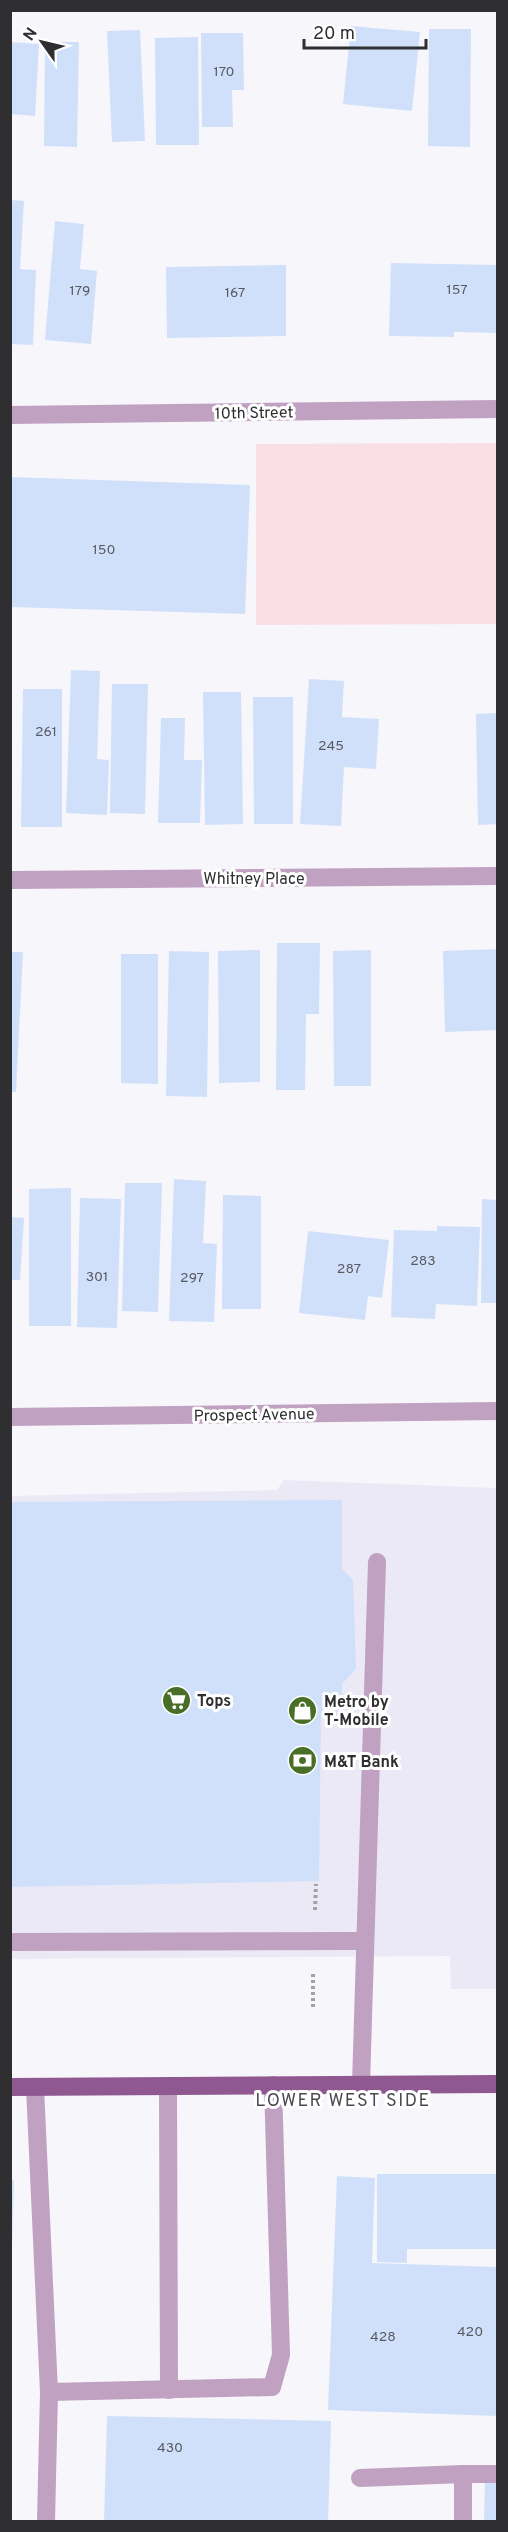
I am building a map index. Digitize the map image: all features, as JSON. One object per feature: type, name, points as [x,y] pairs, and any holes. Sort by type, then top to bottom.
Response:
[{"type":"main road","points":[[10,2087],[498,2084]]},
{"type":"street","name":"10th Street","points":[[10,415],[498,410]]},
{"type":"street","name":"Whitney Place","points":[[10,880],[498,876]]},
{"type":"street","name":"Prospect Avenue","points":[[10,1417],[498,1411]]},
{"type":"street","points":[[361,2085],[377,1562]]},
{"type":"street","points":[[10,1942],[365,1941]]},
{"type":"street","points":[[168,2085],[169,2391]]},
{"type":"street","points":[[49,2392],[272,2387],[281,2355],[273,2085]]},
{"type":"street","points":[[34,2087],[49,2392],[46,2522]]},
{"type":"street","points":[[463,2474],[463,2522]]},
{"type":"street","points":[[360,2478],[498,2474]]},
{"type":"path","points":[[315,1884],[315,1917]]},
{"type":"path","points":[[313,2007],[314,1962]]},
{"type":"shaded area","points":[[497,443],[497,624],[256,625],[256,444]]},
{"type":"shaded area","points":[[284,1480],[497,1488],[497,1989],[451,1989],[450,1956],[11,1959],[10,1496],[277,1490]]},
{"type":"building","points":[[351,26],[420,32],[412,111],[343,104]]},
{"type":"building","points":[[429,29],[471,29],[470,147],[428,146]]},
{"type":"building","points":[[140,30],[145,141],[112,142],[107,31]]},
{"type":"building","points":[[201,33],[243,33],[244,90],[232,90],[233,127],[202,127]]},
{"type":"building","points":[[198,37],[199,145],[156,145],[155,38]]},
{"type":"building","points":[[10,42],[39,44],[35,116],[10,114]]},
{"type":"building","points":[[45,42],[79,42],[77,147],[44,146]]},
{"type":"building","points":[[10,200],[24,201],[20,269],[36,270],[33,345],[10,344]]},
{"type":"building","points":[[55,221],[84,224],[80,269],[97,271],[91,344],[45,340]]},
{"type":"building","points":[[391,263],[498,265],[498,333],[454,332],[454,337],[389,336]]},
{"type":"building","points":[[286,265],[286,336],[167,338],[166,267]]},
{"type":"building","points":[[10,477],[250,485],[245,614],[10,607]]},
{"type":"building","points":[[71,670],[100,671],[97,759],[109,760],[107,815],[66,813]]},
{"type":"building","points":[[309,679],[344,681],[342,717],[379,719],[376,769],[344,767],[341,826],[300,824]]},
{"type":"building","points":[[112,684],[148,684],[145,814],[110,813]]},
{"type":"building","points":[[23,689],[62,689],[62,827],[21,827]]},
{"type":"building","points":[[203,692],[241,692],[243,824],[205,825]]},
{"type":"building","points":[[253,697],[293,697],[293,824],[254,824]]},
{"type":"building","points":[[498,713],[498,824],[478,825],[476,714]]},
{"type":"building","points":[[161,718],[185,718],[184,760],[202,760],[200,823],[158,823]]},
{"type":"building","points":[[277,943],[320,943],[319,1014],[306,1014],[305,1090],[276,1090]]},
{"type":"building","points":[[498,949],[498,1030],[445,1032],[443,951]]},
{"type":"building","points":[[260,950],[260,1082],[219,1083],[218,951]]},
{"type":"building","points":[[371,950],[371,1086],[334,1086],[333,951]]},
{"type":"building","points":[[169,951],[209,952],[207,1097],[166,1096]]},
{"type":"building","points":[[10,952],[23,952],[16,1092],[10,1092]]},
{"type":"building","points":[[121,954],[158,954],[158,1084],[121,1083]]},
{"type":"building","points":[[174,1179],[206,1181],[203,1243],[217,1244],[214,1322],[169,1321]]},
{"type":"building","points":[[125,1183],[162,1183],[158,1312],[122,1311]]},
{"type":"building","points":[[71,1188],[71,1326],[29,1326],[29,1189]]},
{"type":"building","points":[[223,1195],[261,1196],[261,1309],[222,1309]]},
{"type":"building","points":[[80,1198],[121,1199],[117,1328],[77,1327]]},
{"type":"building","points":[[482,1199],[498,1200],[498,1303],[481,1303]]},
{"type":"building","points":[[10,1217],[24,1218],[20,1280],[10,1280]]},
{"type":"building","points":[[437,1226],[480,1227],[477,1306],[436,1304],[435,1319],[391,1317],[394,1230],[437,1231]]},
{"type":"building","points":[[308,1231],[389,1240],[382,1298],[368,1296],[365,1320],[299,1313]]},
{"type":"building","name":"Tops","points":[[342,1500],[342,1569],[353,1580],[356,1669],[342,1684],[342,1717],[321,1717],[319,1881],[10,1887],[10,1502]]},
{"type":"building","points":[[377,2174],[498,2174],[498,2249],[407,2249],[407,2263],[377,2262]]},
{"type":"building","points":[[337,2176],[375,2178],[372,2263],[498,2267],[498,2416],[328,2410]]},
{"type":"building","points":[[10,2179],[14,2180],[12,2248],[10,2248]]},
{"type":"building","points":[[107,2416],[331,2421],[328,2522],[104,2522]]},
{"type":"building","points":[[485,2481],[498,2482],[498,2522],[484,2522]]},
{"type":"place","name":"Tops","points":[[176,1700]]},
{"type":"place","name":"Metro by T-Mobile","points":[[303,1710]]},
{"type":"place","name":"M&T Bank","points":[[303,1761]]},
{"type":"district","name":"LOWER WEST SIDE","points":[[343,2100]]}]
